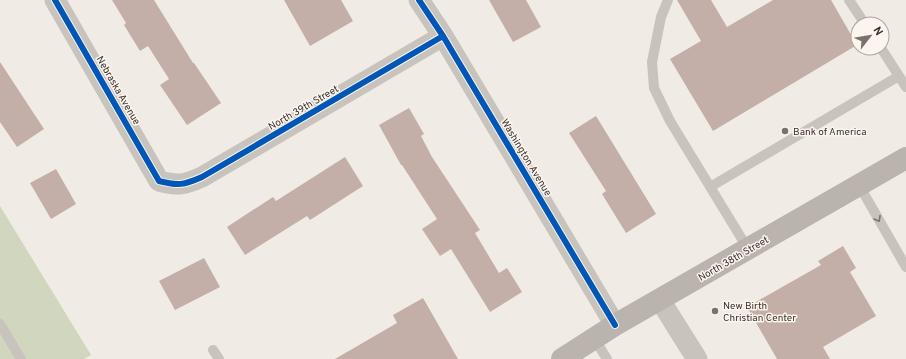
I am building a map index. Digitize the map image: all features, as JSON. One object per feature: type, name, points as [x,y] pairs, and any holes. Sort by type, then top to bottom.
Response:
[{"type":"main road","name":"North 38th Street","points":[[562,359],[615,325],[906,158]]},
{"type":"street","name":"Nebraska Avenue","points":[[55,0],[159,181],[171,184]]},
{"type":"street","name":"Washington Avenue","points":[[419,0],[443,36],[615,325]]},
{"type":"street","name":"North 39th Street","points":[[171,184],[179,185],[190,183],[202,177],[443,36]]},
{"type":"street","points":[[660,300],[696,359]]},
{"type":"lane","points":[[668,0],[661,17],[652,62],[654,88],[670,121],[748,249]]},
{"type":"lane","points":[[849,0],[860,16]]},
{"type":"lane","points":[[885,56],[906,87]]},
{"type":"lane","points":[[710,187],[899,76]]},
{"type":"lane","points":[[859,185],[906,267]]},
{"type":"lane","points":[[0,324],[21,359]]},
{"type":"lane","points":[[594,338],[607,359]]},
{"type":"lane","points":[[213,350],[218,359]]},
{"type":"green space","points":[[0,206],[91,355],[84,359],[0,359]]},
{"type":"building","points":[[112,0],[154,0],[193,63],[221,103],[187,125],[160,85],[169,79],[148,46],[140,51],[124,25],[126,23]]},
{"type":"building","points":[[284,0],[341,0],[353,21],[310,46]]},
{"type":"building","points":[[489,0],[526,0],[541,27],[513,42]]},
{"type":"building","points":[[677,0],[711,0],[727,27],[773,0],[831,0],[850,33],[850,49],[713,131],[670,59],[701,41]]},
{"type":"building","points":[[0,62],[44,129],[17,147],[0,122]]},
{"type":"building","points":[[409,108],[424,134],[421,136],[432,157],[480,230],[475,233],[499,273],[507,268],[522,292],[490,312],[451,249],[440,256],[422,229],[437,219],[401,165],[379,125]]},
{"type":"building","points":[[596,116],[656,214],[626,233],[602,194],[606,191],[569,133]]},
{"type":"building","points":[[345,157],[363,186],[310,220],[307,216],[245,255],[227,227],[273,197],[276,201]]},
{"type":"building","points":[[56,169],[76,204],[51,219],[30,183]]},
{"type":"building","points":[[843,246],[856,268],[850,272],[876,316],[823,347],[830,359],[777,359],[747,307],[821,265],[818,261]]},
{"type":"building","points":[[204,258],[220,287],[175,310],[159,281]]},
{"type":"building","points":[[423,298],[458,359],[335,359],[397,323],[393,315]]},
{"type":"cycle path","points":[[55,0],[159,181],[171,184],[190,182],[202,177],[443,36]]},
{"type":"cycle path","points":[[419,0],[443,36],[615,325]]},
{"type":"place","name":"Bank of America","points":[[785,131]]},
{"type":"place","name":"New Birth Christian Center","points":[[715,311]]}]
